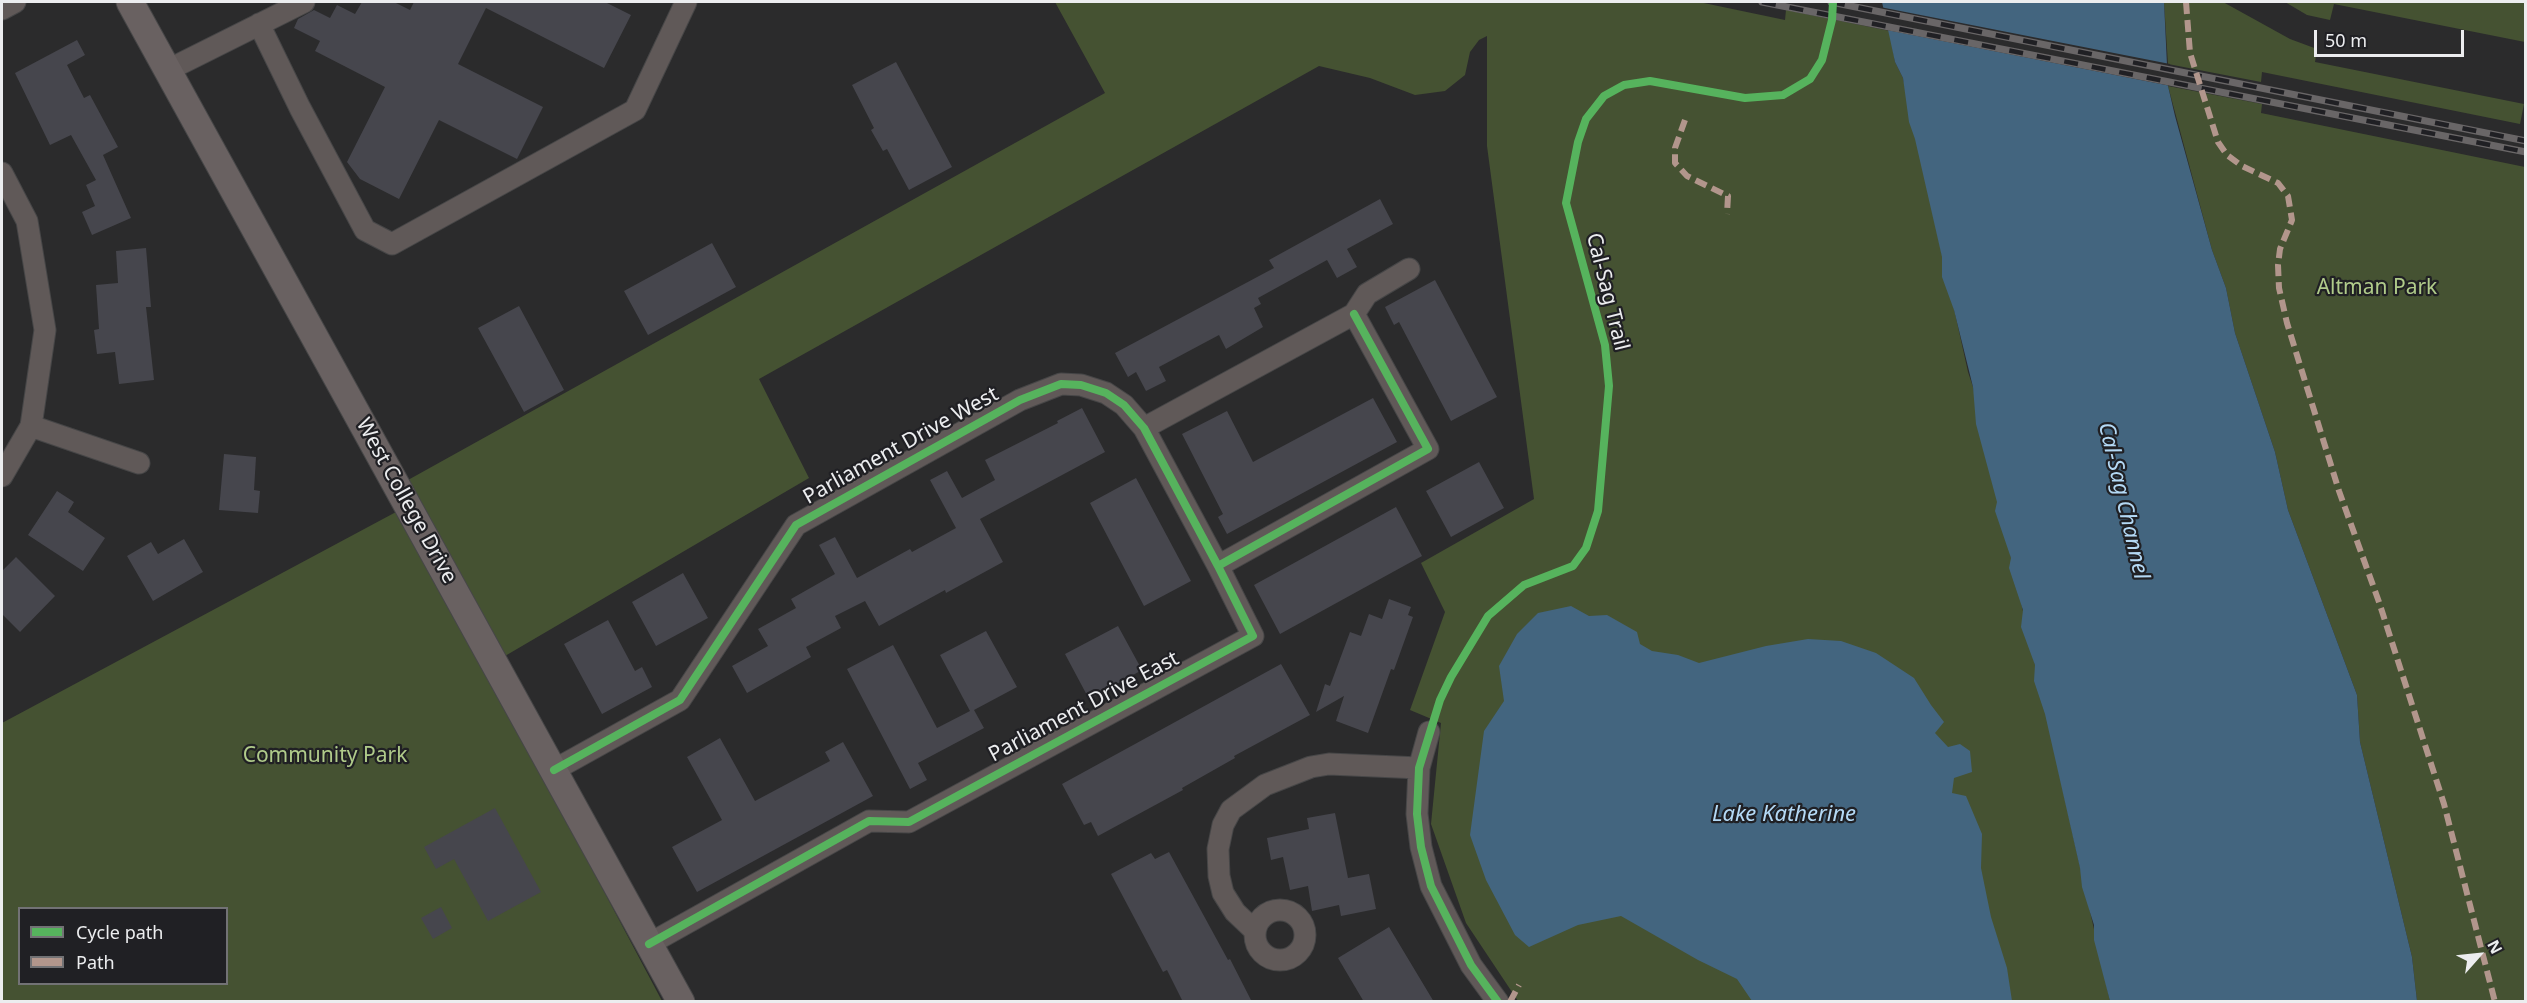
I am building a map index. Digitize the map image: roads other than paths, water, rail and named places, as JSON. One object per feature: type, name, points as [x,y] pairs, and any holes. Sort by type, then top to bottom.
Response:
[{"type":"main road","name":"West College Drive","points":[[130,2],[681,1002]]},
{"type":"street","points":[[2,9],[15,2]]},
{"type":"street","points":[[168,70],[304,2]]},
{"type":"street","points":[[259,24],[300,108],[365,230],[392,244],[635,110],[686,2]]},
{"type":"street","points":[[2,173],[27,221],[45,330],[32,426],[2,476]]},
{"type":"street","points":[[1144,428],[1354,314],[1367,294],[1409,269]]},
{"type":"street","points":[[1218,567],[1428,449],[1354,314]]},
{"type":"street","name":"Parliament Drive West","points":[[554,770],[680,700],[796,525],[1020,400],[1061,384],[1081,385],[1106,393],[1124,405],[1144,428],[1218,567]]},
{"type":"street","points":[[32,426],[139,463]]},
{"type":"street","name":"Parliament Drive East","points":[[649,944],[868,821],[909,822],[1253,636],[1218,567]]},
{"type":"street","points":[[1429,732],[1419,768],[1417,814],[1421,847],[1431,886],[1471,965],[1498,1002]]},
{"type":"street","points":[[1255,931],[1235,912],[1223,893],[1219,876],[1218,849],[1223,825],[1231,810],[1265,785],[1311,767],[1329,764],[1419,768]]},
{"type":"water","name":"Cal-Sag Channel","points":[[1882,2],[2164,2],[2168,86],[2175,116],[2212,250],[2226,288],[2235,333],[2275,452],[2288,510],[2357,695],[2360,742],[2412,957],[2417,1001],[2110,1001],[2094,940],[2094,925],[2082,887],[2080,868],[2045,714],[2034,681],[2035,665],[2021,627],[2023,610],[2009,568],[2011,558],[1995,511],[1997,502],[1976,424],[1973,387],[1954,310],[1942,277],[1942,257],[1909,122],[1903,78],[1895,62]]},
{"type":"water","name":"Lake Katherine","points":[[1571,606],[1589,616],[1607,615],[1637,632],[1640,644],[1652,651],[1678,655],[1699,663],[1766,646],[1808,639],[1841,641],[1876,653],[1914,678],[1944,722],[1935,733],[1948,747],[1960,744],[1970,751],[1972,772],[1954,778],[1952,793],[1966,796],[1982,834],[1981,868],[1991,917],[2007,968],[2012,1001],[1752,1001],[1737,979],[1698,960],[1621,916],[1578,925],[1529,947],[1515,935],[1486,880],[1470,835],[1484,731],[1504,701],[1499,666],[1517,634],[1538,613]]},
{"type":"railway","points":[[1762,2],[2526,152]]},
{"type":"railway","points":[[1831,2],[2526,141]]},
{"type":"park label","name":"Altman Park","points":[[2377,288]]},
{"type":"park label","name":"Community Park","points":[[325,756]]}]
